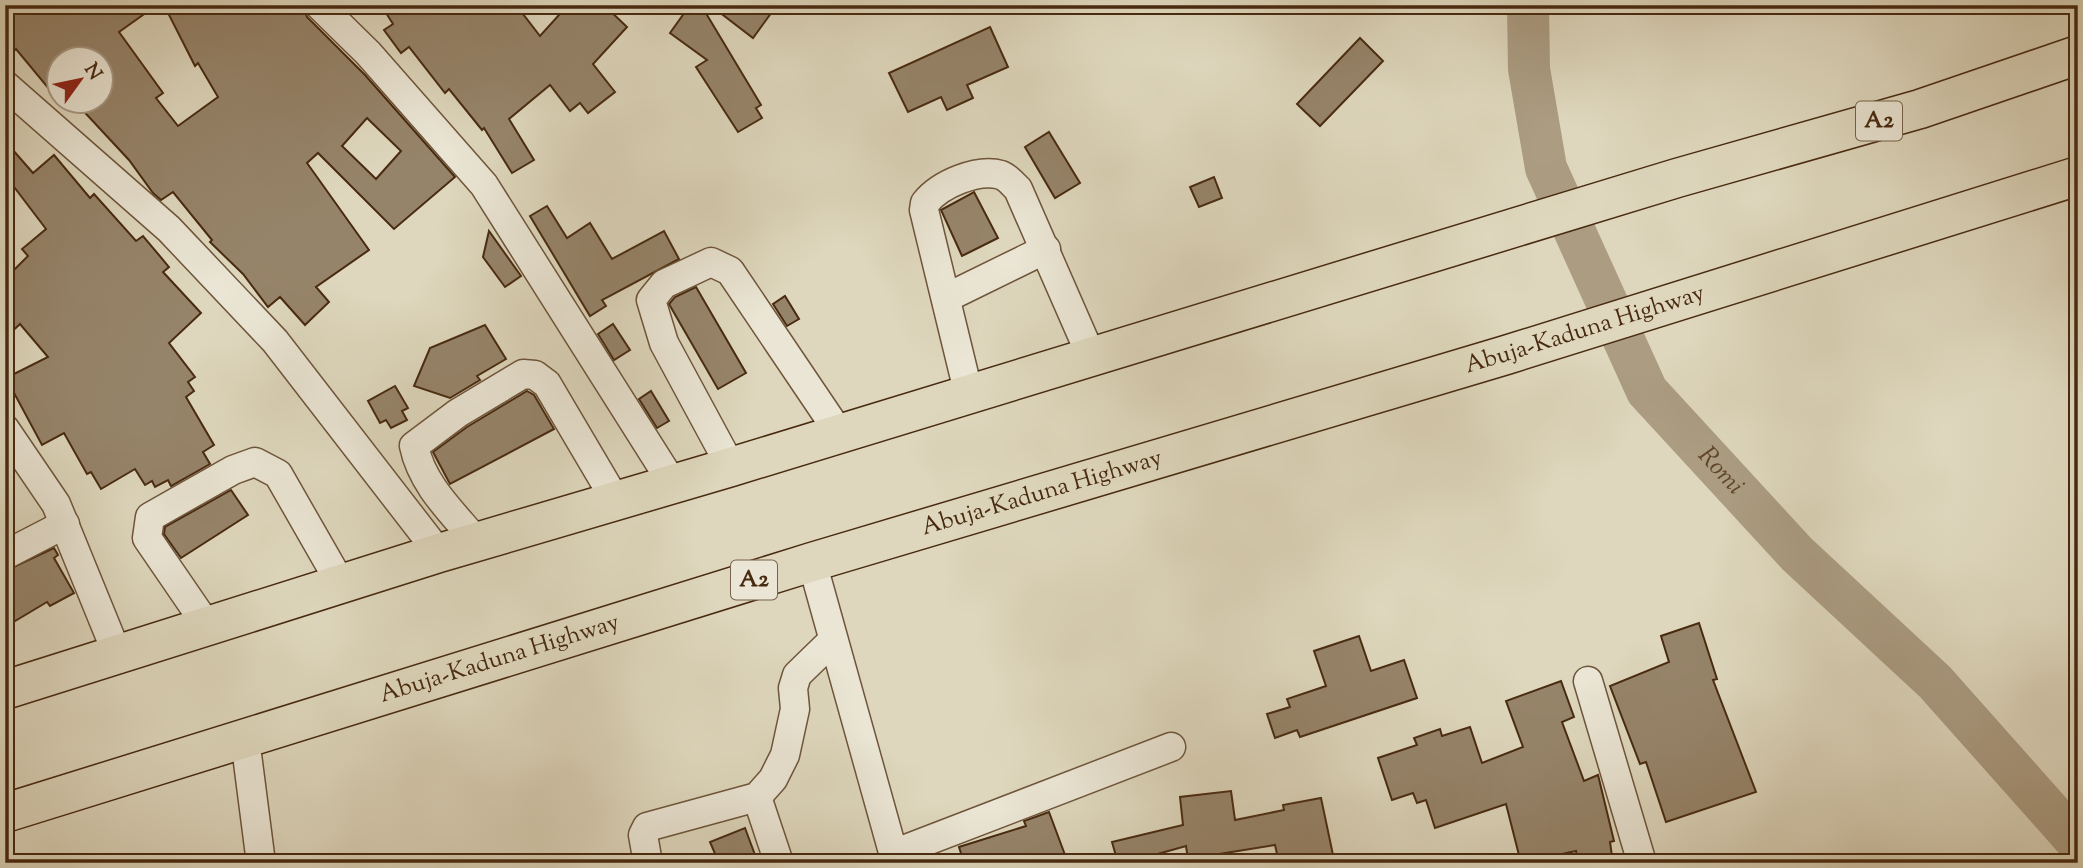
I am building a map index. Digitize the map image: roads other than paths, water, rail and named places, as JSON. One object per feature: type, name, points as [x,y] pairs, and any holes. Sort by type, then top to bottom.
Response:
[{"type":"highway","name":"A2","points":[[5,690],[439,553],[970,395],[1677,178],[1920,109],[2078,55]]},
{"type":"highway","name":"Abuja-Kaduna Highway","points":[[5,813],[811,562],[1506,355],[2078,176]]},
{"type":"street","points":[[319,5],[368,53],[484,185],[673,484]]},
{"type":"street","points":[[9,96],[169,229],[275,341],[439,553]]},
{"type":"street","points":[[970,395],[924,211],[925,202],[939,190],[980,173],[1003,175],[1018,189],[1092,358]]},
{"type":"street","points":[[946,298],[1046,249]]},
{"type":"street","points":[[731,467],[664,343],[650,300],[664,284],[711,262],[730,271],[840,434]]},
{"type":"street","points":[[477,542],[434,491],[418,463],[414,446],[458,413],[523,374],[536,375],[547,384],[616,501]]},
{"type":"street","points":[[5,429],[56,504],[118,656]]},
{"type":"street","points":[[208,627],[147,538],[150,517],[233,470],[255,462],[278,474],[341,584]]},
{"type":"street","points":[[5,555],[65,524]]},
{"type":"street","points":[[811,562],[895,858],[1171,747]]},
{"type":"street","points":[[648,863],[643,835],[647,827],[757,797],[774,779],[785,755],[795,709],[793,688],[797,675],[832,641]]},
{"type":"street","points":[[1588,681],[1642,863]]},
{"type":"street","points":[[245,739],[261,863]]},
{"type":"street","points":[[757,797],[779,863]]},
{"type":"waterway","name":"Romi","points":[[1528,5],[1529,69],[1546,168],[1647,391],[1797,554],[1935,682],[2078,843]]}]
